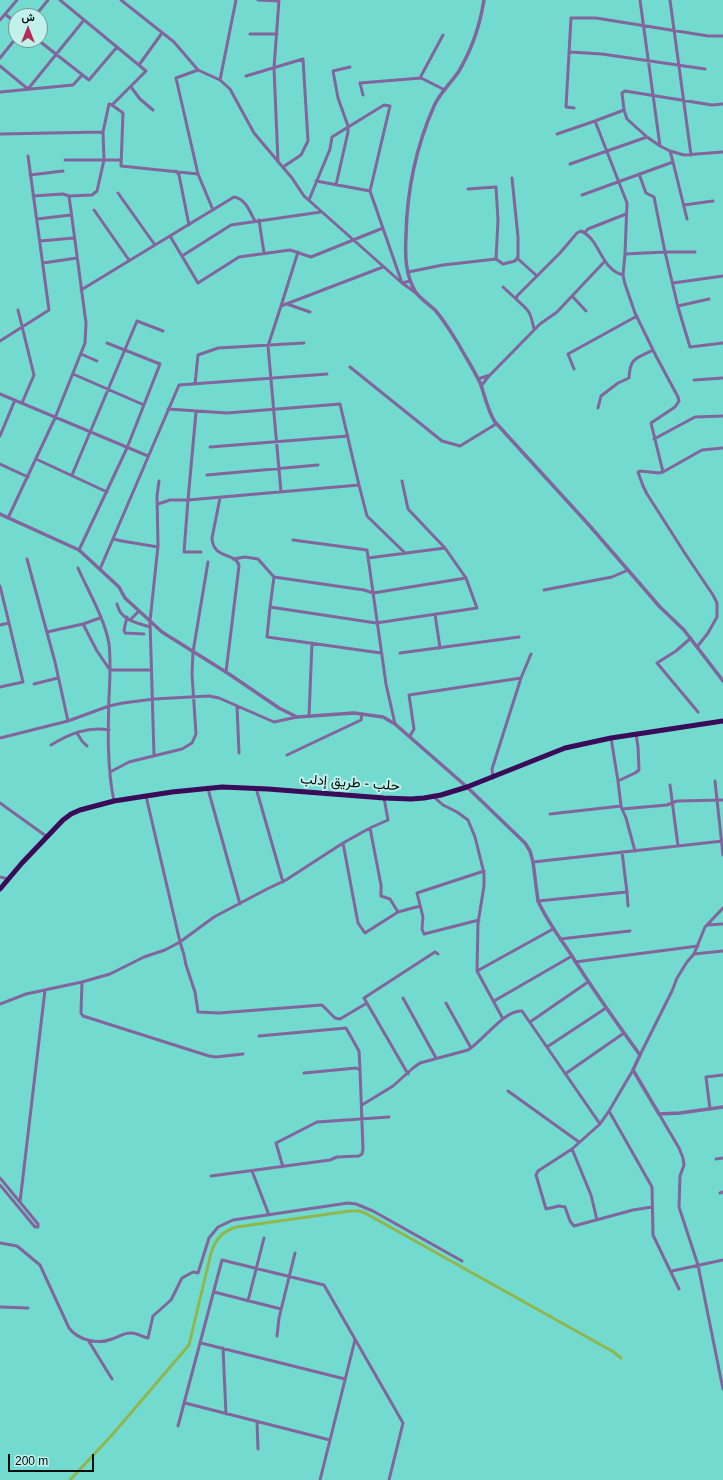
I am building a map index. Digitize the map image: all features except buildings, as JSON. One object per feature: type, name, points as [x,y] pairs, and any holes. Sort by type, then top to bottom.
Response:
[{"type":"highway","name":"حلب - طريق إدلب","points":[[0,889],[46,836],[63,820],[71,814],[90,806],[146,796],[222,787],[256,788],[384,798],[411,799],[434,796],[493,778],[565,748],[611,738],[723,720]]},
{"type":"street","points":[[0,20],[17,0]]},
{"type":"street","points":[[42,8],[48,0]]},
{"type":"street","points":[[34,196],[64,194],[68,196],[92,195],[97,191],[104,160],[103,132],[109,104],[112,105],[146,71],[60,0]]},
{"type":"street","points":[[121,0],[174,42],[198,70],[220,80],[230,89],[254,133],[309,200],[383,267],[416,293],[436,312],[456,340],[478,379],[490,414],[496,424],[541,472],[660,607],[691,638],[723,681]]},
{"type":"street","points":[[220,80],[236,0]]},
{"type":"street","points":[[258,0],[279,0],[274,68],[278,162]]},
{"type":"street","points":[[416,293],[410,281],[406,256],[406,230],[411,178],[427,124],[436,103],[458,72],[475,36],[484,0]]},
{"type":"street","points":[[640,0],[660,146]]},
{"type":"street","points":[[670,0],[691,155]]},
{"type":"street","points":[[574,108],[566,107],[571,18],[596,18],[708,36],[723,36]]},
{"type":"street","points":[[28,89],[84,20]]},
{"type":"street","points":[[139,65],[162,33]]},
{"type":"street","points":[[250,34],[277,34]]},
{"type":"street","points":[[422,78],[421,76],[442,35]]},
{"type":"street","points":[[48,48],[89,80],[117,47]]},
{"type":"street","points":[[0,58],[8,48]]},
{"type":"street","points":[[570,52],[602,54],[648,60],[706,70]]},
{"type":"street","points":[[246,76],[303,59],[308,141],[301,155],[282,167]]},
{"type":"street","points":[[0,66],[28,89]]},
{"type":"street","points":[[336,185],[348,126],[338,98],[333,71],[350,67]]},
{"type":"street","points":[[198,70],[176,78],[198,174],[213,210]]},
{"type":"street","points":[[0,92],[73,85],[82,75]]},
{"type":"street","points":[[363,95],[360,83],[422,78],[445,90]]},
{"type":"street","points":[[130,87],[140,99],[153,110]]},
{"type":"street","points":[[723,104],[712,105],[653,95],[623,91],[622,93],[624,110],[627,118],[647,137],[660,146],[684,155],[723,152]]},
{"type":"street","points":[[309,200],[330,149],[332,137],[384,104],[390,106],[370,191],[402,283]]},
{"type":"street","points":[[112,105],[123,113],[121,166],[198,174]]},
{"type":"street","points":[[557,134],[624,110]]},
{"type":"street","points":[[595,121],[626,200],[623,275],[637,316],[679,401],[675,407],[651,423],[663,472]]},
{"type":"street","points":[[0,134],[103,132]]},
{"type":"street","points":[[570,164],[647,137]]},
{"type":"street","points":[[670,151],[687,219]]},
{"type":"street","points":[[0,341],[49,310],[28,156]]},
{"type":"street","points":[[66,160],[121,160]]},
{"type":"street","points":[[582,195],[672,162]]},
{"type":"street","points":[[30,175],[63,171]]},
{"type":"street","points":[[176,171],[179,175],[189,224]]},
{"type":"street","points":[[639,174],[646,193],[654,198],[678,306],[690,347],[723,343]]},
{"type":"street","points":[[408,272],[442,265],[496,259],[503,264],[515,261],[518,257],[518,238],[512,178]]},
{"type":"street","points":[[316,181],[370,191]]},
{"type":"street","points":[[468,189],[496,187],[498,220],[496,259]]},
{"type":"street","points":[[118,193],[154,245]]},
{"type":"street","points":[[8,518],[55,418],[86,343],[86,330],[68,196]]},
{"type":"street","points":[[81,290],[234,197],[239,198],[247,205],[255,221]]},
{"type":"street","points":[[684,205],[713,201]]},
{"type":"street","points":[[94,210],[130,260]]},
{"type":"street","points":[[182,256],[230,225],[321,212]]},
{"type":"street","points":[[516,299],[517,296],[560,253],[577,233],[581,231],[584,232],[626,214]]},
{"type":"street","points":[[37,219],[71,215]]},
{"type":"street","points":[[259,220],[264,253]]},
{"type":"street","points":[[170,236],[198,282],[239,257],[290,250],[311,257],[383,228]]},
{"type":"street","points":[[584,232],[592,240],[605,261],[614,270],[623,275]]},
{"type":"street","points":[[40,241],[74,238]]},
{"type":"street","points":[[281,492],[268,346],[298,252]]},
{"type":"street","points":[[625,254],[695,252]]},
{"type":"street","points":[[43,263],[77,258]]},
{"type":"street","points":[[517,258],[537,276]]},
{"type":"street","points":[[481,386],[534,329],[557,312],[605,261]]},
{"type":"street","points":[[281,306],[383,267]]},
{"type":"street","points":[[673,283],[723,276]]},
{"type":"street","points":[[402,283],[410,281]]},
{"type":"street","points":[[503,287],[526,307],[531,315],[534,329]]},
{"type":"street","points":[[572,296],[586,311]]},
{"type":"street","points":[[678,306],[709,299]]},
{"type":"street","points":[[288,304],[310,312]]},
{"type":"street","points":[[18,310],[34,375],[22,403]]},
{"type":"street","points":[[574,369],[568,354],[637,316]]},
{"type":"street","points":[[72,475],[137,320],[163,331]]},
{"type":"street","points":[[79,550],[127,448],[160,364],[107,343]]},
{"type":"street","points":[[195,384],[198,355],[218,348],[304,343]]},
{"type":"street","points":[[598,408],[601,396],[618,383],[629,378],[630,365],[633,360],[653,350]]},
{"type":"street","points":[[81,354],[97,361]]},
{"type":"street","points":[[350,367],[442,441],[460,446],[496,424]]},
{"type":"street","points":[[73,374],[144,405]]},
{"type":"street","points":[[100,569],[179,385],[327,374]]},
{"type":"street","points":[[478,379],[490,375]]},
{"type":"street","points":[[694,380],[723,378]]},
{"type":"street","points":[[0,394],[148,456]]},
{"type":"street","points":[[0,436],[15,400]]},
{"type":"street","points":[[168,409],[227,413],[340,404],[367,516],[405,553]]},
{"type":"street","points":[[196,412],[184,552],[201,552]]},
{"type":"street","points":[[654,439],[695,417],[723,416]]},
{"type":"street","points":[[210,447],[348,436]]},
{"type":"street","points":[[698,647],[719,613],[717,603],[714,595],[686,555],[647,494],[638,472],[663,472],[702,450],[723,448]]},
{"type":"street","points":[[36,459],[107,492]]},
{"type":"street","points":[[0,464],[28,477]]},
{"type":"street","points":[[207,475],[318,465]]},
{"type":"street","points":[[154,755],[150,621],[158,547],[159,481]]},
{"type":"street","points":[[270,607],[376,622],[477,608],[466,578],[445,548],[408,509],[402,481]]},
{"type":"street","points":[[158,504],[170,500],[220,498],[359,485]]},
{"type":"street","points":[[220,498],[212,538],[212,543],[215,550],[221,554],[233,558],[245,557],[258,559],[274,577],[364,590],[373,593],[466,578]]},
{"type":"street","points":[[0,514],[79,550],[119,587],[125,598],[162,632],[226,672],[279,708],[296,717]]},
{"type":"street","points":[[113,538],[128,543],[158,547]]},
{"type":"street","points":[[293,540],[367,550],[386,684],[396,724]]},
{"type":"street","points":[[368,558],[445,548]]},
{"type":"street","points":[[226,672],[239,566],[233,558]]},
{"type":"street","points":[[27,559],[55,662],[68,721]]},
{"type":"street","points":[[110,772],[129,762],[182,749],[192,743],[196,734],[192,674],[193,652],[208,562]]},
{"type":"street","points":[[78,568],[106,630],[110,670],[110,783],[114,801]]},
{"type":"street","points":[[544,590],[612,577],[628,570]]},
{"type":"street","points":[[274,577],[267,637],[381,653]]},
{"type":"street","points":[[0,586],[23,682],[0,687]]},
{"type":"street","points":[[117,604],[121,613],[128,619],[137,624],[150,627]]},
{"type":"street","points":[[139,611],[128,619],[124,630],[125,633],[144,634]]},
{"type":"street","points":[[435,614],[440,648]]},
{"type":"street","points":[[47,632],[84,624],[100,618]]},
{"type":"street","points":[[0,625],[8,623]]},
{"type":"street","points":[[84,624],[97,651],[110,670]]},
{"type":"street","points":[[400,653],[519,637]]},
{"type":"street","points":[[691,638],[676,651],[657,663],[698,712]]},
{"type":"street","points":[[309,716],[312,643]]},
{"type":"street","points":[[493,778],[492,769],[521,678],[531,654]]},
{"type":"street","points":[[110,670],[151,670]]},
{"type":"street","points":[[34,684],[58,678]]},
{"type":"street","points":[[410,736],[414,729],[409,695],[521,678]]},
{"type":"street","points":[[0,738],[68,721],[109,706],[152,699],[209,696],[218,698],[274,722],[296,717],[354,713],[383,717],[396,724],[410,736],[467,787],[525,843],[533,862],[538,901],[553,929],[588,982],[640,1055]]},
{"type":"street","points":[[237,706],[239,753]]},
{"type":"street","points":[[288,755],[361,720],[362,714]]},
{"type":"street","points":[[51,745],[84,730],[98,728],[109,730]]},
{"type":"street","points":[[77,733],[82,742],[87,746]]},
{"type":"street","points":[[618,781],[639,770],[636,734]]},
{"type":"street","points":[[611,738],[622,808],[635,851]]},
{"type":"street","points":[[715,781],[723,855]]},
{"type":"street","points":[[670,785],[678,846]]},
{"type":"street","points":[[208,788],[240,904]]},
{"type":"street","points":[[256,788],[283,882]]},
{"type":"street","points":[[146,796],[180,942],[189,977],[195,992],[198,1012],[219,1013],[322,1005],[335,1018],[340,1019],[367,1003]]},
{"type":"street","points":[[434,796],[443,805],[463,816],[470,822],[484,871],[484,886],[479,920],[477,972],[503,1019]]},
{"type":"street","points":[[0,1004],[26,994],[82,982],[110,974],[144,957],[165,950],[180,942],[214,917],[283,882],[343,843],[388,820],[384,798]]},
{"type":"street","points":[[550,814],[667,805],[677,801],[723,800]]},
{"type":"street","points":[[0,803],[46,836]]},
{"type":"street","points":[[370,828],[381,885],[381,896],[390,899],[398,912]]},
{"type":"street","points":[[533,862],[722,841]]},
{"type":"street","points":[[343,843],[358,923],[365,933],[398,912],[420,906]]},
{"type":"street","points":[[622,852],[628,906]]},
{"type":"street","points":[[479,920],[424,934],[422,929],[423,917],[417,892],[484,871]]},
{"type":"street","points":[[0,877],[8,879]]},
{"type":"street","points":[[538,901],[627,892]]},
{"type":"street","points":[[652,1207],[633,1210],[574,1226],[570,1221],[565,1207],[559,1206],[546,1209],[536,1175],[538,1171],[572,1150],[600,1124],[634,1070],[677,978],[694,954],[705,927],[723,908]]},
{"type":"street","points":[[708,925],[723,924]]},
{"type":"street","points":[[477,972],[553,929]]},
{"type":"street","points":[[560,939],[630,930]]},
{"type":"street","points":[[576,962],[698,946]]},
{"type":"street","points":[[694,954],[723,951]]},
{"type":"street","points":[[408,1074],[364,998],[435,952],[438,954]]},
{"type":"street","points":[[494,1001],[572,956]]},
{"type":"street","points":[[82,982],[80,1013],[83,1016],[209,1056],[216,1057],[243,1054]]},
{"type":"street","points":[[530,1022],[588,982]]},
{"type":"street","points":[[20,1202],[45,990]]},
{"type":"street","points":[[403,998],[436,1058]]},
{"type":"street","points":[[446,1003],[471,1048]]},
{"type":"street","points":[[547,1047],[606,1008]]},
{"type":"street","points":[[362,1105],[393,1086],[420,1063],[471,1048],[483,1038],[492,1027],[503,1019],[518,1011],[522,1011],[600,1124]]},
{"type":"street","points":[[211,1176],[330,1160],[337,1156],[358,1156],[362,1154],[362,1105],[359,1051],[346,1028],[259,1036]]},
{"type":"street","points":[[565,1074],[624,1034]]},
{"type":"street","points":[[304,1073],[356,1068],[360,1070],[360,1074]]},
{"type":"street","points":[[634,1070],[679,1148],[683,1158],[684,1165],[680,1176],[679,1207],[698,1265],[723,1390]]},
{"type":"street","points":[[710,1109],[706,1077],[723,1075]]},
{"type":"street","points":[[508,1091],[579,1142]]},
{"type":"street","points":[[659,1114],[723,1107]]},
{"type":"street","points":[[609,1111],[652,1187],[653,1235],[672,1271],[679,1289]]},
{"type":"street","points":[[283,1166],[276,1143],[317,1122],[389,1117]]},
{"type":"street","points":[[572,1150],[591,1194],[597,1220]]},
{"type":"street","points":[[716,1159],[723,1158]]},
{"type":"street","points":[[252,1171],[269,1215]]},
{"type":"street","points":[[0,1178],[38,1224],[38,1228],[35,1227],[0,1185]]},
{"type":"street","points":[[0,1243],[17,1246],[40,1265],[69,1328],[77,1336],[88,1340],[106,1341],[133,1332],[148,1338],[153,1316],[170,1300],[182,1278],[193,1272],[198,1273],[209,1238],[218,1227],[233,1220],[348,1203],[356,1204],[373,1211],[462,1261]]},
{"type":"street","points":[[248,1301],[264,1238]]},
{"type":"street","points":[[276,1336],[295,1253]]},
{"type":"street","points":[[178,1426],[222,1260],[324,1285],[403,1423],[389,1480]]},
{"type":"street","points":[[672,1271],[723,1260]]},
{"type":"street","points":[[214,1292],[281,1309]]},
{"type":"street","points":[[0,1307],[28,1308]]},
{"type":"street","points":[[88,1340],[112,1379]]},
{"type":"street","points":[[320,1480],[355,1340]]},
{"type":"street","points":[[201,1343],[345,1379]]},
{"type":"street","points":[[223,1348],[226,1414]]},
{"type":"street","points":[[718,1364],[723,1363]]},
{"type":"street","points":[[185,1403],[330,1440]]},
{"type":"street","points":[[257,1422],[258,1449]]},
{"type":"waterway","points":[[70,1480],[112,1435],[189,1345],[213,1248],[218,1239],[224,1233],[237,1227],[350,1211],[365,1213],[612,1351],[621,1358]]}]
